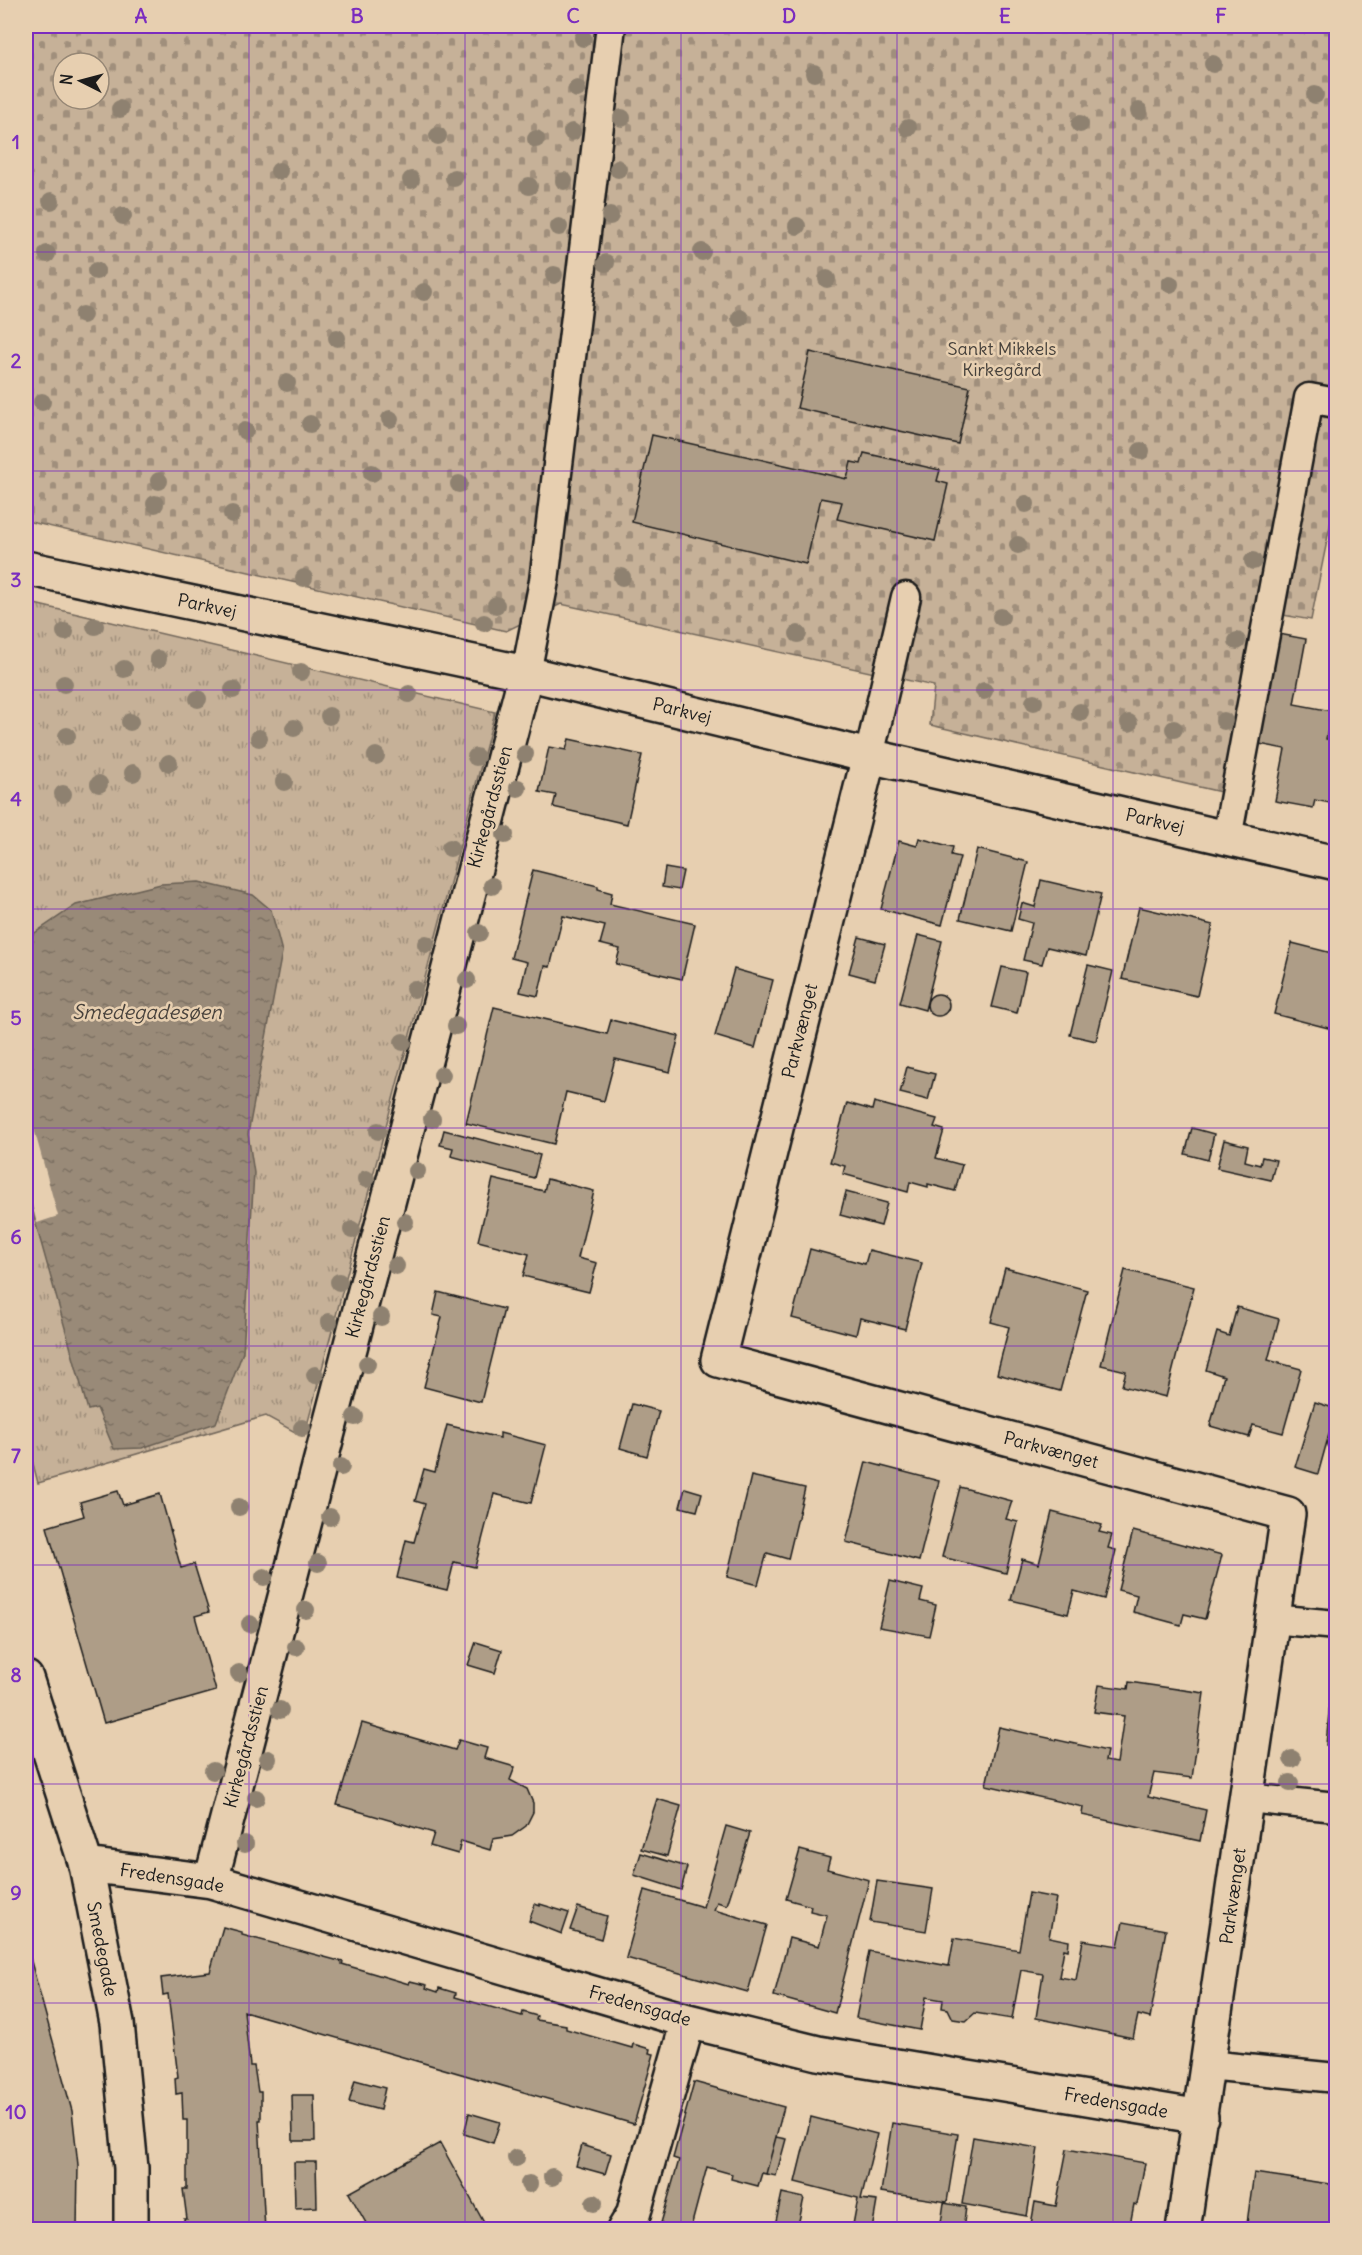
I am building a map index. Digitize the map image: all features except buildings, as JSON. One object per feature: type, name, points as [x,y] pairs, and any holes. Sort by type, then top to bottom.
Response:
[{"type":"street","name":"Parkvej","points":[[26,568],[526,673],[869,756],[1336,863]]},
{"type":"street","name":"Kirkegårdsstien","points":[[211,1881],[526,673]]},
{"type":"street","name":"Parkvænget","points":[[869,756],[718,1360],[1288,1514],[1183,2229]]},
{"type":"street","name":"Smedegade","points":[[26,1678],[86,1865],[117,2023],[131,2168],[131,2229]]},
{"type":"street","name":"Fredensgade","points":[[86,1865],[211,1881],[688,2021],[818,2053],[1201,2117]]},
{"type":"street","points":[[624,2229],[633,2214],[688,2021]]},
{"type":"lane","points":[[526,673],[544,581],[611,26]]},
{"type":"lane","points":[[1227,838],[1309,398],[1336,403]]},
{"type":"lane","points":[[869,756],[906,597]]},
{"type":"lane","points":[[1272,1619],[1336,1625]]},
{"type":"lane","points":[[1247,1798],[1336,1807]]},
{"type":"lane","points":[[1208,2065],[1336,2078]]},
{"type":"green space","name":"Sankt Mikkels Kirkegård","points":[[26,26],[1336,26],[1336,496],[1311,620],[1283,615],[1247,798],[930,725],[934,686],[561,604],[506,631],[26,521]]},
{"type":"green space","points":[[26,602],[495,712],[304,1437],[266,1416],[38,1483],[26,1437]]},
{"type":"water","name":"Smedegadesøen","points":[[199,882],[253,895],[271,910],[282,952],[248,1134],[254,1173],[243,1352],[216,1423],[142,1448],[114,1449],[97,1408],[88,1410],[26,1189],[26,939],[76,905],[161,884]]},
{"type":"pier","points":[[26,1100],[58,1216],[37,1223],[26,1182]]}]
